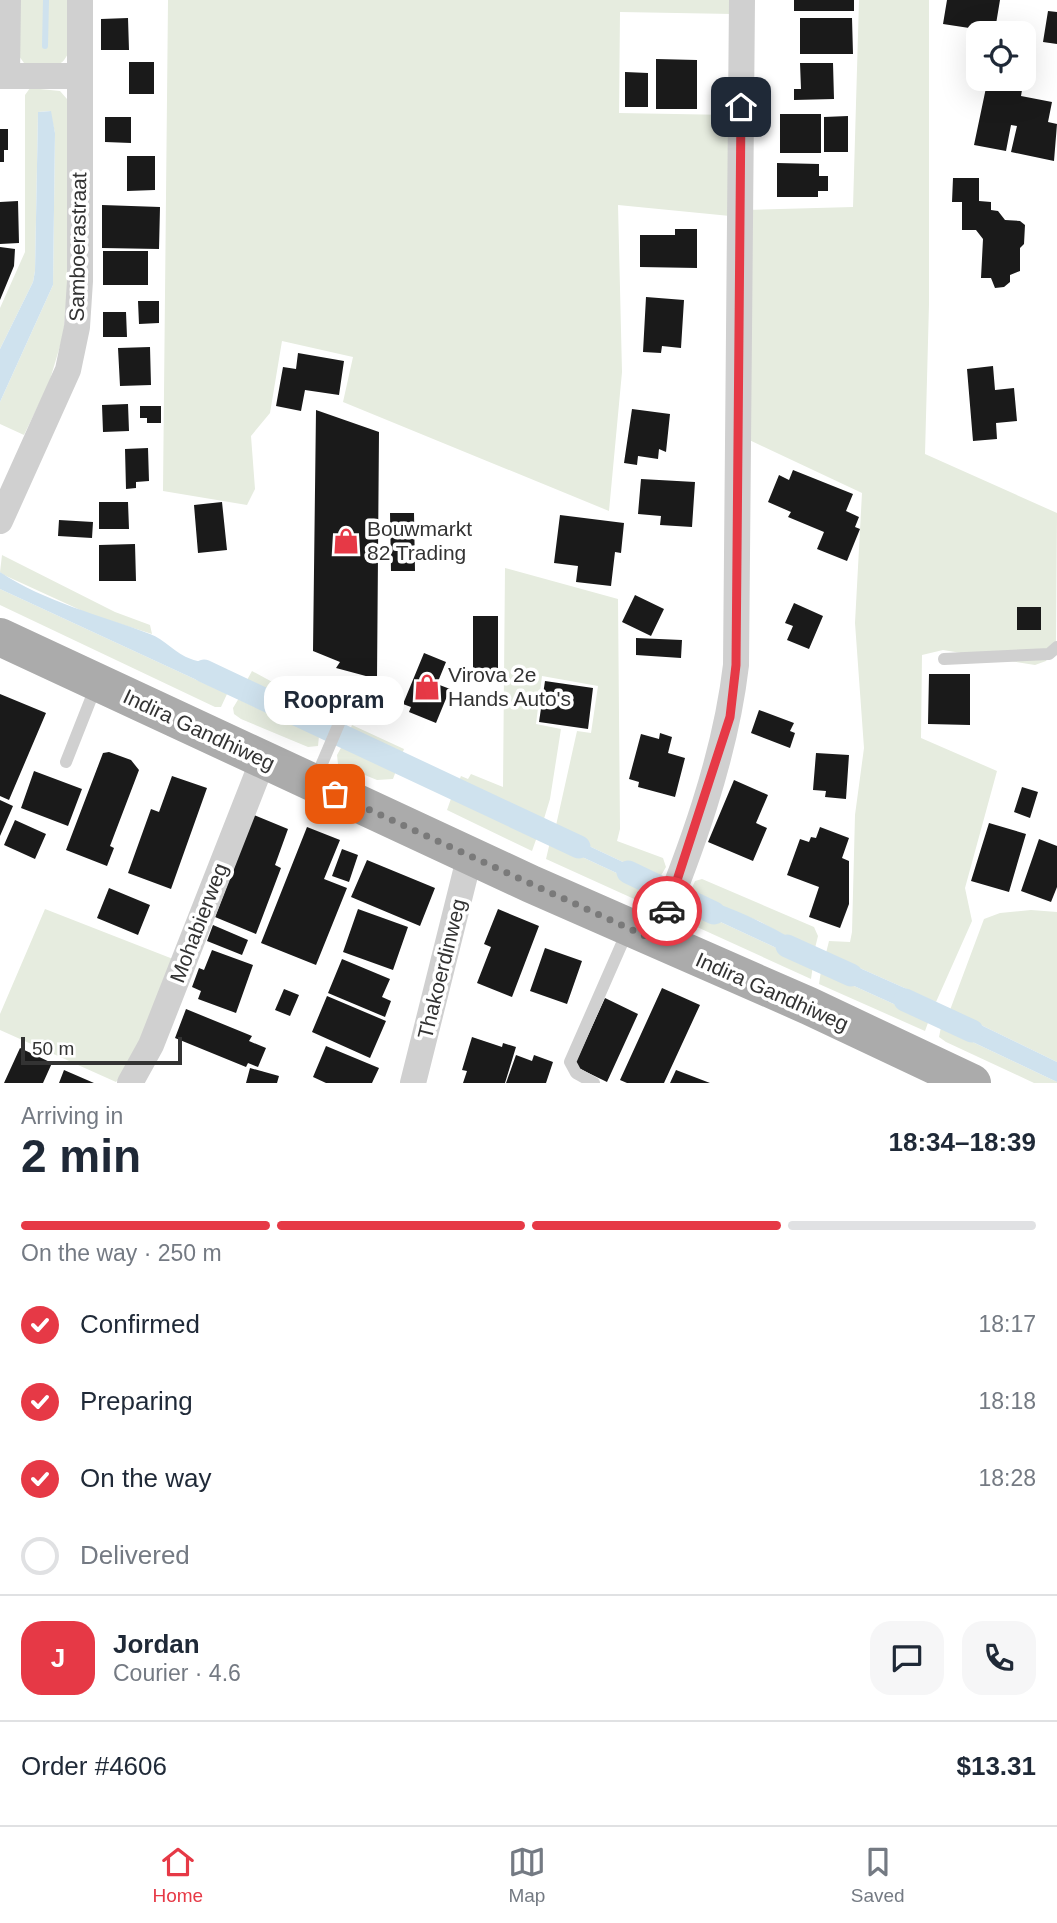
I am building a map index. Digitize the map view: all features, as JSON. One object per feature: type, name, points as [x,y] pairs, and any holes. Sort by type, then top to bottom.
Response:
[{"type":"main road","name":"Indira Gandhiweg","points":[[0,637],[470,855],[649,929],[972,1083]]},
{"type":"street","points":[[8,0],[4,76],[79,76]]},
{"type":"street","name":"Samboerastraat","points":[[0,521],[68,370],[77,327],[80,281],[80,0]]},
{"type":"street","points":[[649,929],[678,881],[730,717],[736,665],[742,0]]},
{"type":"street","name":"Mohabierweg","points":[[130,1083],[151,1045],[263,760]]},
{"type":"street","name":"Thakoerdinweg","points":[[413,1083],[470,855]]},
{"type":"lane","points":[[944,659],[1049,654],[1057,647]]},
{"type":"lane","points":[[66,762],[98,683]]},
{"type":"lane","points":[[313,784],[355,686]]},
{"type":"lane","points":[[594,1083],[576,1073],[570,1062],[649,929]]},
{"type":"shaded area","points":[[14,0],[70,0],[71,39],[66,57],[61,63],[46,67],[24,63],[16,52]]},
{"type":"shaded area","points":[[168,0],[733,0],[733,14],[620,12],[619,113],[731,115],[730,216],[618,205],[622,372],[609,511],[343,402],[353,357],[282,341],[270,413],[251,436],[255,489],[247,505],[163,491]]},
{"type":"shaded area","points":[[859,0],[929,0],[929,304],[925,454],[1057,513],[1056,641],[1046,661],[1035,665],[943,650],[922,655],[921,738],[997,771],[965,888],[972,921],[936,1002],[826,953],[829,941],[850,942],[852,932],[855,815],[864,748],[855,623],[862,493],[743,437],[746,210],[853,207]]},
{"type":"shaded area","points":[[30,88],[60,91],[67,99],[68,287],[63,336],[49,383],[24,435],[0,424],[0,402],[53,285],[55,133],[50,111],[38,112],[33,282],[0,349],[0,308],[25,252],[25,95]]},
{"type":"shaded area","points":[[2,555],[115,612],[150,625],[152,634],[89,614],[4,575],[0,572]]},
{"type":"shaded area","points":[[505,568],[618,599],[620,829],[617,841],[663,858],[666,867],[659,879],[555,830],[577,731],[591,733],[598,686],[542,676],[536,724],[561,729],[550,799],[543,822],[540,817],[458,783],[461,776],[468,779],[471,774],[503,787]]},
{"type":"shaded area","points":[[0,589],[227,694],[221,707],[215,707],[0,605]]},
{"type":"shaded area","points":[[252,671],[276,684],[310,695],[315,703],[330,711],[327,719],[247,680]]},
{"type":"shaded area","points":[[239,698],[319,736],[318,746],[308,747],[241,719],[234,714],[233,708]]},
{"type":"shaded area","points":[[352,725],[404,749],[393,779],[377,780],[338,764],[337,755],[342,746],[390,768],[398,752],[350,730]]},
{"type":"shaded area","points":[[453,793],[538,834],[532,851],[447,810]]},
{"type":"shaded area","points":[[550,842],[653,890],[649,902],[643,903],[546,859]]},
{"type":"shaded area","points":[[702,879],[814,927],[818,936],[814,952],[759,921],[689,895],[695,881]]},
{"type":"shaded area","points":[[684,905],[813,965],[811,979],[686,922],[678,916]]},
{"type":"shaded area","points":[[45,909],[173,959],[130,1067],[116,1082],[0,1030],[0,1014]]},
{"type":"shaded area","points":[[1031,910],[1057,912],[1057,1062],[950,1010],[984,919],[1000,913]]},
{"type":"shaded area","points":[[821,971],[929,1020],[925,1031],[819,984]]},
{"type":"shaded area","points":[[941,1027],[1057,1083],[1034,1083],[946,1042],[939,1037]]},
{"type":"water","points":[[51,111],[55,133],[53,285],[0,402],[0,349],[33,282],[35,271],[38,112]]},
{"type":"water","points":[[0,572],[35,592],[150,634],[186,657],[225,670],[234,678],[227,694],[0,589]]},
{"type":"water","points":[[247,680],[327,719],[319,736],[239,698]]},
{"type":"water","points":[[350,730],[398,752],[391,769],[342,746]]},
{"type":"water","points":[[458,783],[541,817],[543,822],[538,834],[453,793]]},
{"type":"water","points":[[555,830],[659,879],[653,890],[550,842]]},
{"type":"water","points":[[689,895],[738,912],[784,935],[814,952],[813,965],[684,905]]},
{"type":"water","points":[[826,953],[936,1002],[929,1020],[821,971]]},
{"type":"water","points":[[950,1010],[1057,1062],[1057,1082],[941,1027]]},
{"type":"building","points":[[794,0],[854,0],[854,11],[794,11]]},
{"type":"building","points":[[947,0],[1000,0],[996,21],[966,21],[966,28],[943,24]]},
{"type":"building","points":[[1048,11],[1057,12],[1057,44],[1043,42]]},
{"type":"building","points":[[128,18],[129,50],[101,50],[101,19]]},
{"type":"building","points":[[800,18],[852,18],[853,54],[800,54]]},
{"type":"building","points":[[656,59],[697,60],[697,109],[656,109]]},
{"type":"building","points":[[129,62],[154,62],[154,94],[129,94]]},
{"type":"building","points":[[800,63],[833,63],[834,99],[794,100],[794,89],[801,89]]},
{"type":"building","points":[[625,72],[648,73],[648,107],[625,107]]},
{"type":"building","points":[[985,91],[1022,91],[1021,96],[1052,102],[1048,122],[1057,124],[1054,161],[1011,152],[1017,126],[1011,125],[1006,151],[974,145]]},
{"type":"building","points":[[780,114],[821,114],[821,153],[780,153]]},
{"type":"building","points":[[848,116],[848,152],[824,152],[824,117]]},
{"type":"building","points":[[105,117],[131,117],[131,143],[105,142]]},
{"type":"building","points":[[0,129],[8,129],[8,150],[4,150],[4,162],[0,162]]},
{"type":"building","points":[[127,156],[155,156],[155,190],[127,191]]},
{"type":"building","points":[[777,163],[819,164],[819,176],[828,176],[828,191],[818,191],[818,197],[777,197]]},
{"type":"building","points":[[953,178],[979,178],[979,201],[991,202],[991,210],[998,211],[1005,220],[1020,221],[1025,225],[1024,244],[1020,248],[1020,271],[1010,275],[1010,282],[1004,287],[995,288],[991,278],[981,278],[983,239],[976,230],[962,230],[962,202],[952,202]]},
{"type":"building","points":[[18,201],[19,243],[0,244],[0,202]]},
{"type":"building","points":[[102,205],[160,207],[159,249],[102,248]]},
{"type":"building","points":[[675,229],[697,229],[697,268],[640,267],[640,235],[675,235]]},
{"type":"building","points":[[0,247],[15,249],[14,266],[0,300]]},
{"type":"building","points":[[103,251],[148,251],[148,285],[103,285]]},
{"type":"building","points":[[646,297],[684,300],[681,348],[662,346],[661,353],[643,352]]},
{"type":"building","points":[[138,301],[159,301],[159,323],[139,324]]},
{"type":"building","points":[[103,312],[126,312],[127,337],[103,337]]},
{"type":"building","points":[[150,347],[151,385],[120,386],[118,348]]},
{"type":"building","points":[[298,353],[344,361],[339,395],[305,390],[301,411],[276,406],[283,367],[296,369]]},
{"type":"building","points":[[993,366],[995,390],[1014,388],[1017,421],[996,423],[997,439],[973,441],[967,369]]},
{"type":"building","points":[[128,404],[129,431],[103,432],[102,405]]},
{"type":"building","points":[[140,406],[161,406],[161,423],[147,423],[147,418],[140,418]]},
{"type":"building","points":[[632,409],[670,414],[666,452],[659,449],[658,459],[638,456],[637,465],[624,463]]},
{"type":"building","name":"Bouwmarkt 82 Trading","points":[[316,410],[379,432],[377,679],[336,668],[340,662],[313,651]]},
{"type":"building","points":[[148,448],[149,481],[136,482],[136,488],[126,489],[125,449]]},
{"type":"building","points":[[793,470],[853,494],[846,511],[859,517],[855,527],[860,529],[847,561],[817,549],[824,532],[788,517],[791,512],[768,502],[779,475],[789,480]]},
{"type":"building","points":[[641,479],[695,482],[692,527],[660,525],[661,516],[638,514]]},
{"type":"building","points":[[99,502],[128,502],[129,529],[99,529]]},
{"type":"building","points":[[222,502],[227,550],[198,553],[194,505]]},
{"type":"building","points":[[390,513],[414,513],[415,571],[391,571]]},
{"type":"building","points":[[560,515],[624,523],[621,553],[615,552],[611,586],[576,582],[578,566],[554,563]]},
{"type":"building","points":[[59,520],[93,522],[92,538],[58,536]]},
{"type":"building","points":[[135,544],[136,581],[99,581],[99,545]]},
{"type":"building","points":[[635,595],[664,609],[651,636],[622,622]]},
{"type":"building","points":[[794,603],[823,616],[809,649],[787,640],[793,626],[785,623]]},
{"type":"building","points":[[1017,607],[1041,607],[1041,630],[1017,630]]},
{"type":"building","points":[[473,616],[498,616],[498,670],[486,670],[486,678],[473,677]]},
{"type":"building","points":[[636,638],[682,640],[681,658],[636,655]]},
{"type":"building","name":"Virova 2e Hands Auto's","points":[[424,653],[446,662],[437,684],[450,689],[436,723],[409,712],[411,707],[403,704]]},
{"type":"building","points":[[929,674],[970,674],[970,725],[928,724]]},
{"type":"building","points":[[545,681],[593,688],[588,729],[539,722]]},
{"type":"building","points":[[0,694],[46,713],[9,800],[0,796]]},
{"type":"building","points":[[759,710],[794,723],[790,731],[795,733],[790,748],[751,733]]},
{"type":"building","points":[[660,733],[672,737],[668,753],[685,758],[675,797],[638,787],[639,782],[629,779],[641,734],[659,739]]},
{"type":"building","points":[[109,752],[131,760],[139,770],[110,846],[114,848],[107,866],[66,850],[103,753]]},
{"type":"building","points":[[816,753],[849,755],[846,799],[825,797],[826,791],[813,790]]},
{"type":"building","points":[[34,771],[82,789],[68,826],[21,808]]},
{"type":"building","points":[[172,776],[207,788],[171,889],[128,873],[151,809],[159,812]]},
{"type":"building","points":[[734,780],[768,795],[756,823],[767,828],[753,861],[708,842]]},
{"type":"building","points":[[1022,787],[1038,792],[1030,818],[1014,812]]},
{"type":"building","points":[[0,800],[13,806],[0,836]]},
{"type":"building","points":[[254,815],[288,829],[275,865],[281,868],[256,934],[215,917]]},
{"type":"building","points":[[15,820],[46,834],[35,859],[4,845]]},
{"type":"building","points":[[989,823],[1026,834],[1009,892],[971,881]]},
{"type":"building","points":[[307,827],[340,840],[324,879],[347,888],[316,965],[261,943]]},
{"type":"building","points":[[820,827],[849,838],[842,858],[849,861],[849,904],[840,928],[809,917],[819,887],[787,875],[800,839],[809,842],[811,837],[816,838]]},
{"type":"building","points":[[1039,839],[1057,846],[1057,887],[1051,902],[1021,891]]},
{"type":"building","points":[[342,849],[358,855],[349,882],[332,876]]},
{"type":"building","points":[[367,860],[435,888],[420,926],[351,897]]},
{"type":"building","points":[[109,888],[150,905],[138,935],[97,918]]},
{"type":"building","points":[[358,909],[408,927],[393,970],[343,952]]},
{"type":"building","points":[[498,909],[539,926],[512,997],[477,983],[491,947],[484,944]]},
{"type":"building","points":[[213,925],[248,940],[242,955],[207,941]]},
{"type":"building","points":[[545,948],[582,961],[567,1004],[530,991]]},
{"type":"building","points":[[212,950],[253,965],[236,1013],[198,999],[201,991],[192,987],[199,968],[204,970]]},
{"type":"building","points":[[342,959],[390,979],[382,997],[391,1001],[385,1017],[328,993]]},
{"type":"building","points":[[662,988],[700,1005],[664,1083],[627,1083],[620,1080]]},
{"type":"building","points":[[284,989],[299,995],[290,1016],[275,1010]]},
{"type":"building","points":[[327,996],[386,1021],[370,1058],[312,1032]]},
{"type":"building","points":[[605,998],[638,1014],[607,1082],[574,1066]]},
{"type":"building","points":[[186,1009],[252,1036],[249,1041],[266,1048],[258,1067],[248,1063],[246,1067],[175,1038]]},
{"type":"building","points":[[472,1037],[502,1047],[503,1043],[516,1047],[505,1083],[463,1083],[467,1071],[462,1070]]},
{"type":"building","points":[[326,1046],[379,1068],[372,1083],[326,1083],[313,1077]]},
{"type":"building","points":[[20,1048],[52,1063],[43,1083],[4,1083]]},
{"type":"building","points":[[516,1055],[532,1061],[534,1055],[553,1062],[546,1083],[506,1083]]},
{"type":"building","points":[[250,1068],[279,1076],[277,1083],[246,1083]]},
{"type":"building","points":[[64,1070],[94,1083],[59,1083]]},
{"type":"building","points":[[676,1070],[710,1083],[670,1083]]},
{"type":"waterway","points":[[45,46],[46,0]]},
{"type":"waterway","points":[[204,671],[579,847]]},
{"type":"waterway","points":[[628,872],[714,913]]},
{"type":"waterway","points":[[787,946],[851,975]]},
{"type":"waterway","points":[[905,1000],[972,1031]]},
{"type":"way so far","points":[[335,794],[654,940],[667,911]]},
{"type":"place","name":"Bouwmarkt 82 Trading","points":[[346,541]]},
{"type":"place","name":"Virova 2e Hands Auto's","points":[[427,687]]},
{"type":"place","name":"Roopram","points":[[335,794]]},
{"type":"route","points":[[667,911],[730,717],[736,665],[741,107]]}]
